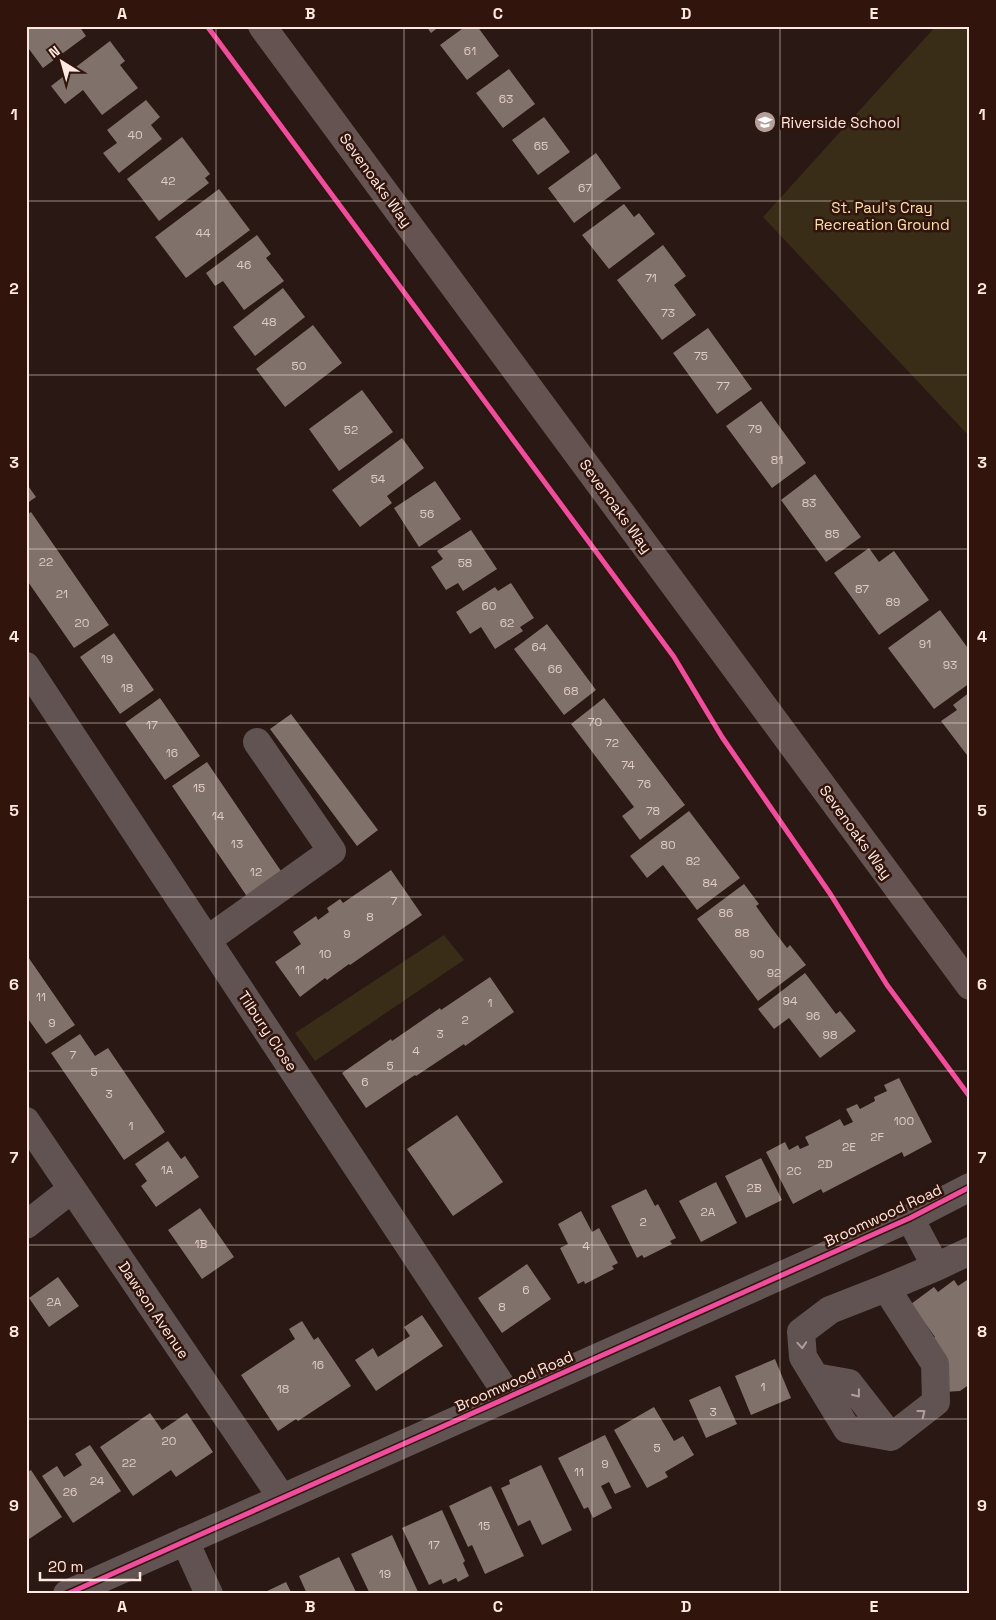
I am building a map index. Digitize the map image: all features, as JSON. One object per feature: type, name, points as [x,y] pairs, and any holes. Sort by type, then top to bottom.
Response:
[{"type":"main road","name":"Sevenoaks Way","points":[[262,26],[970,986]]},
{"type":"street","name":"Tilbury Close","points":[[26,666],[509,1397]]},
{"type":"street","points":[[207,940],[332,850],[257,742]]},
{"type":"street","name":"Dawson Avenue","points":[[26,1121],[282,1498]]},
{"type":"street","name":"Broomwood Road","points":[[67,1594],[910,1218],[970,1187]]},
{"type":"street","points":[[26,1225],[72,1189]]},
{"type":"street","points":[[910,1218],[936,1267]]},
{"type":"street","points":[[886,1288],[935,1364],[936,1402],[890,1437],[849,1383],[815,1377],[803,1357],[801,1332],[830,1310],[936,1267],[970,1251]]},
{"type":"street","points":[[185,1541],[209,1594]]},
{"type":"green space","name":"St. Paul's Cray Recreation Ground","points":[[936,26],[970,26],[970,437],[763,217]]},
{"type":"green space","points":[[444,935],[464,960],[315,1061],[295,1033]]},
{"type":"building","points":[[31,26],[79,26],[86,36],[43,68],[26,45],[26,30]]},
{"type":"building","points":[[426,26],[440,26],[431,33]]},
{"type":"building","points":[[466,26],[477,26],[499,56],[467,80],[440,45]]},
{"type":"building","points":[[110,41],[125,61],[120,65],[138,88],[102,115],[83,90],[65,104],[51,86]]},
{"type":"building","points":[[509,69],[535,104],[503,128],[476,93]]},
{"type":"building","points":[[146,100],[160,117],[151,125],[162,139],[119,173],[103,153],[117,143],[107,130]]},
{"type":"building","points":[[544,117],[570,152],[538,175],[512,140]]},
{"type":"building","points":[[182,137],[210,174],[205,178],[209,183],[159,221],[127,179]]},
{"type":"building","points":[[596,153],[621,188],[574,223],[548,188]]},
{"type":"building","points":[[219,189],[250,230],[186,278],[155,237]]},
{"type":"building","points":[[624,204],[634,217],[639,213],[655,234],[609,269],[582,235]]},
{"type":"building","points":[[257,235],[271,254],[266,258],[284,281],[244,310],[223,281],[215,286],[206,273]]},
{"type":"building","points":[[663,245],[686,276],[674,285],[696,315],[662,340],[617,280]]},
{"type":"building","points":[[283,288],[305,317],[255,356],[233,327]]},
{"type":"building","points":[[313,325],[342,363],[285,407],[256,369]]},
{"type":"building","points":[[708,328],[752,389],[717,414],[673,353]]},
{"type":"building","points":[[362,390],[393,432],[339,471],[309,429]]},
{"type":"building","points":[[761,401],[806,463],[772,488],[726,426]]},
{"type":"building","points":[[402,438],[424,468],[387,496],[392,503],[360,527],[332,490]]},
{"type":"building","points":[[815,474],[861,537],[826,562],[781,500]]},
{"type":"building","points":[[435,481],[461,519],[419,547],[394,508]]},
{"type":"building","points":[[26,483],[36,497],[26,504]]},
{"type":"building","points":[[31,512],[109,625],[74,648],[26,579],[26,515]]},
{"type":"building","points":[[471,530],[497,569],[463,591],[458,583],[446,590],[431,567],[443,559],[437,551]]},
{"type":"building","points":[[869,548],[879,562],[894,551],[929,600],[879,635],[834,573]]},
{"type":"building","points":[[511,583],[534,618],[520,627],[523,631],[495,649],[481,627],[470,634],[456,612],[495,587],[498,591]]},
{"type":"building","points":[[940,610],[970,651],[970,683],[934,709],[888,648]]},
{"type":"building","points":[[547,624],[596,690],[564,715],[514,649]]},
{"type":"building","points":[[114,633],[154,690],[120,714],[80,657]]},
{"type":"building","points":[[970,692],[970,759],[941,721],[957,710],[953,705]]},
{"type":"building","points":[[160,698],[200,756],[165,780],[125,723]]},
{"type":"building","points":[[604,698],[685,805],[640,840],[622,816],[634,807],[571,724]]},
{"type":"building","points":[[291,714],[378,830],[357,846],[270,729]]},
{"type":"building","points":[[207,762],[283,874],[248,898],[172,786]]},
{"type":"building","points":[[689,811],[740,878],[697,910],[663,865],[647,878],[630,856]]},
{"type":"building","points":[[391,870],[422,915],[327,980],[325,978],[300,997],[275,962],[301,944],[293,932],[316,916],[318,920],[329,912],[327,908],[340,899],[343,903]]},
{"type":"building","points":[[744,884],[759,904],[756,906],[787,948],[790,945],[806,965],[758,1001],[697,919]]},
{"type":"building","points":[[26,954],[75,1025],[46,1044],[26,1016]]},
{"type":"building","points":[[805,973],[836,1014],[840,1011],[856,1031],[820,1058],[789,1018],[774,1029],[758,1009]]},
{"type":"building","points":[[490,977],[514,1012],[465,1046],[464,1044],[366,1108],[342,1073],[391,1039],[392,1041]]},
{"type":"building","points":[[80,1034],[95,1056],[108,1048],[165,1132],[124,1160],[51,1053]]},
{"type":"building","points":[[899,1078],[932,1142],[904,1157],[902,1152],[823,1193],[821,1189],[793,1204],[766,1152],[785,1142],[789,1150],[798,1145],[800,1149],[809,1145],[805,1137],[840,1119],[844,1126],[853,1122],[846,1109],[857,1104],[860,1109],[875,1101],[874,1097],[887,1091],[884,1085]]},
{"type":"building","points":[[457,1115],[503,1182],[453,1216],[407,1149]]},
{"type":"building","points":[[168,1141],[181,1159],[185,1156],[199,1177],[156,1207],[141,1186],[147,1181],[135,1164]]},
{"type":"building","points":[[761,1158],[782,1200],[746,1218],[725,1176]]},
{"type":"building","points":[[716,1182],[737,1223],[701,1242],[679,1201]]},
{"type":"building","points":[[646,1189],[655,1206],[658,1204],[676,1238],[670,1241],[672,1244],[644,1258],[642,1255],[637,1258],[611,1206]]},
{"type":"building","points":[[200,1208],[234,1257],[202,1279],[168,1230]]},
{"type":"building","points":[[581,1211],[592,1232],[599,1228],[618,1263],[612,1266],[614,1269],[585,1284],[584,1281],[578,1284],[560,1248],[568,1244],[558,1224]]},
{"type":"building","points":[[527,1264],[551,1299],[502,1333],[478,1298]]},
{"type":"building","points":[[58,1277],[79,1306],[49,1327],[29,1298]]},
{"type":"building","points":[[970,1278],[970,1384],[960,1391],[944,1392],[926,1344],[935,1337],[911,1304],[934,1287],[938,1292],[954,1280],[958,1286]]},
{"type":"building","points":[[422,1315],[443,1346],[376,1391],[355,1360],[373,1348],[378,1357],[410,1336],[404,1327]]},
{"type":"building","points":[[302,1321],[314,1340],[318,1337],[351,1386],[298,1421],[296,1419],[278,1431],[241,1375],[295,1339],[289,1329]]},
{"type":"building","points":[[775,1359],[791,1398],[751,1415],[735,1376]]},
{"type":"building","points":[[720,1386],[737,1424],[706,1438],[689,1400]]},
{"type":"building","points":[[654,1407],[674,1441],[683,1436],[694,1455],[665,1472],[668,1477],[647,1488],[614,1430]]},
{"type":"building","points":[[150,1413],[162,1430],[187,1413],[213,1452],[176,1477],[171,1470],[133,1496],[100,1447]]},
{"type":"building","points":[[605,1435],[631,1487],[615,1494],[609,1482],[601,1486],[612,1508],[593,1518],[588,1507],[584,1509],[558,1458]]},
{"type":"building","points":[[90,1445],[121,1491],[73,1523],[42,1476],[57,1466],[64,1477],[82,1465],[75,1454]]},
{"type":"building","points":[[541,1465],[572,1530],[542,1545],[530,1520],[518,1526],[501,1488],[510,1484],[509,1480]]},
{"type":"building","points":[[31,1470],[62,1517],[26,1541],[26,1473]]},
{"type":"building","points":[[491,1486],[524,1556],[485,1574],[472,1545],[468,1547],[449,1506]]},
{"type":"building","points":[[442,1510],[465,1561],[463,1563],[469,1576],[458,1582],[456,1578],[443,1584],[441,1579],[429,1585],[402,1528]]},
{"type":"building","points":[[392,1535],[419,1594],[370,1594],[351,1554]]},
{"type":"building","points":[[339,1557],[357,1594],[307,1594],[299,1576]]},
{"type":"building","points":[[286,1582],[292,1594],[261,1594]]},
{"type":"cycle path","points":[[207,26],[674,657],[722,737],[831,895],[887,985],[970,1097]]},
{"type":"cycle path","points":[[67,1594],[910,1218],[970,1187]]},
{"type":"place","name":"Riverside School","points":[[765,122]]}]
